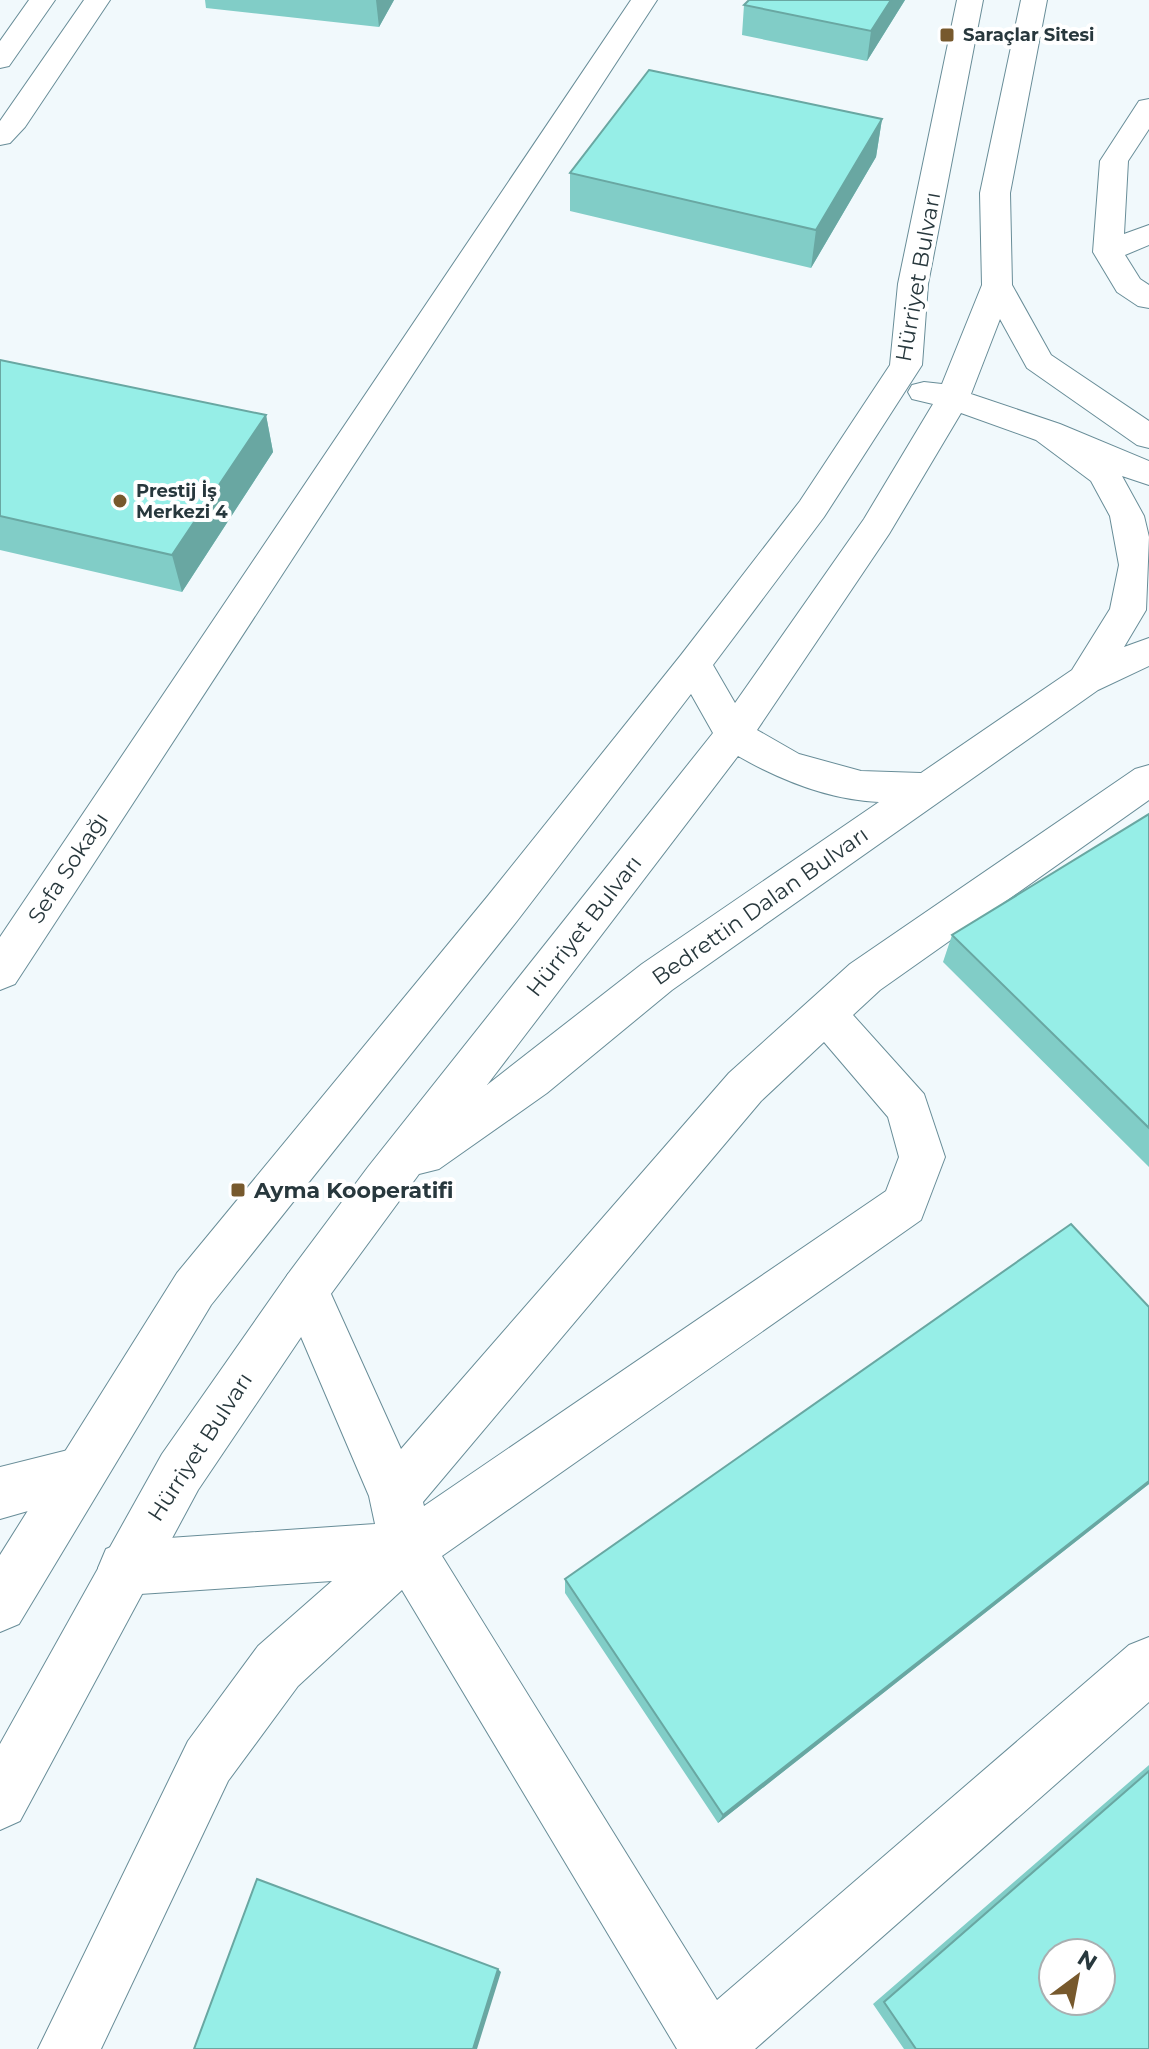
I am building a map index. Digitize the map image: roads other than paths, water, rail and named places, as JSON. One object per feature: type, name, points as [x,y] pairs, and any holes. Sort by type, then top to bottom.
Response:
[{"type":"main road","points":[[0,60],[42,0]]},
{"type":"main road","points":[[0,137],[15,121],[97,0]]},
{"type":"main road","name":"Sefa Sokağı","points":[[0,972],[135,764],[515,200],[644,0]]},
{"type":"main road","name":"Hürriyet Bulvarı","points":[[0,1605],[194,1289],[502,909],[694,664],[812,509],[906,365],[913,284],[970,0]]},
{"type":"main road","name":"Hürriyet Bulvarı","points":[[0,1801],[180,1472],[305,1290],[385,1182],[733,735],[877,526],[953,398],[997,285],[995,193],[1034,0]]},
{"type":"main road","points":[[1149,107],[1114,161],[1108,252],[1128,285],[1149,299]]},
{"type":"main road","points":[[1108,252],[1149,234]]},
{"type":"main road","points":[[997,285],[1038,361],[1149,437]]},
{"type":"main road","points":[[880,405],[905,394],[932,392],[1048,432],[1149,474]]},
{"type":"main road","points":[[1048,432],[1104,474],[1127,516],[1137,565],[1128,610],[1085,680]]},
{"type":"main road","name":"Bedrettin Dalan Bulvarı","points":[[385,1182],[531,1079],[657,977],[928,788],[1085,680],[1149,651]]},
{"type":"main road","points":[[694,664],[733,735],[787,766],[861,786],[928,788]]},
{"type":"main road","points":[[69,2049],[208,1761],[278,1666],[401,1522],[745,1087],[865,977],[1149,780]]},
{"type":"main road","points":[[125,1568],[401,1522],[904,1205],[922,1157],[908,1108],[825,1013]]},
{"type":"main road","points":[[305,1290],[401,1522],[711,2048],[1149,1665]]},
{"type":"main road","points":[[0,1493],[80,1473]]},
{"type":"place","name":"Saraçlar Sitesi","points":[[947,35]]},
{"type":"place","name":"Prestij İş Merkezi 4","points":[[120,501]]},
{"type":"place","name":"Ayma Kooperatifi","points":[[238,1190]]}]
